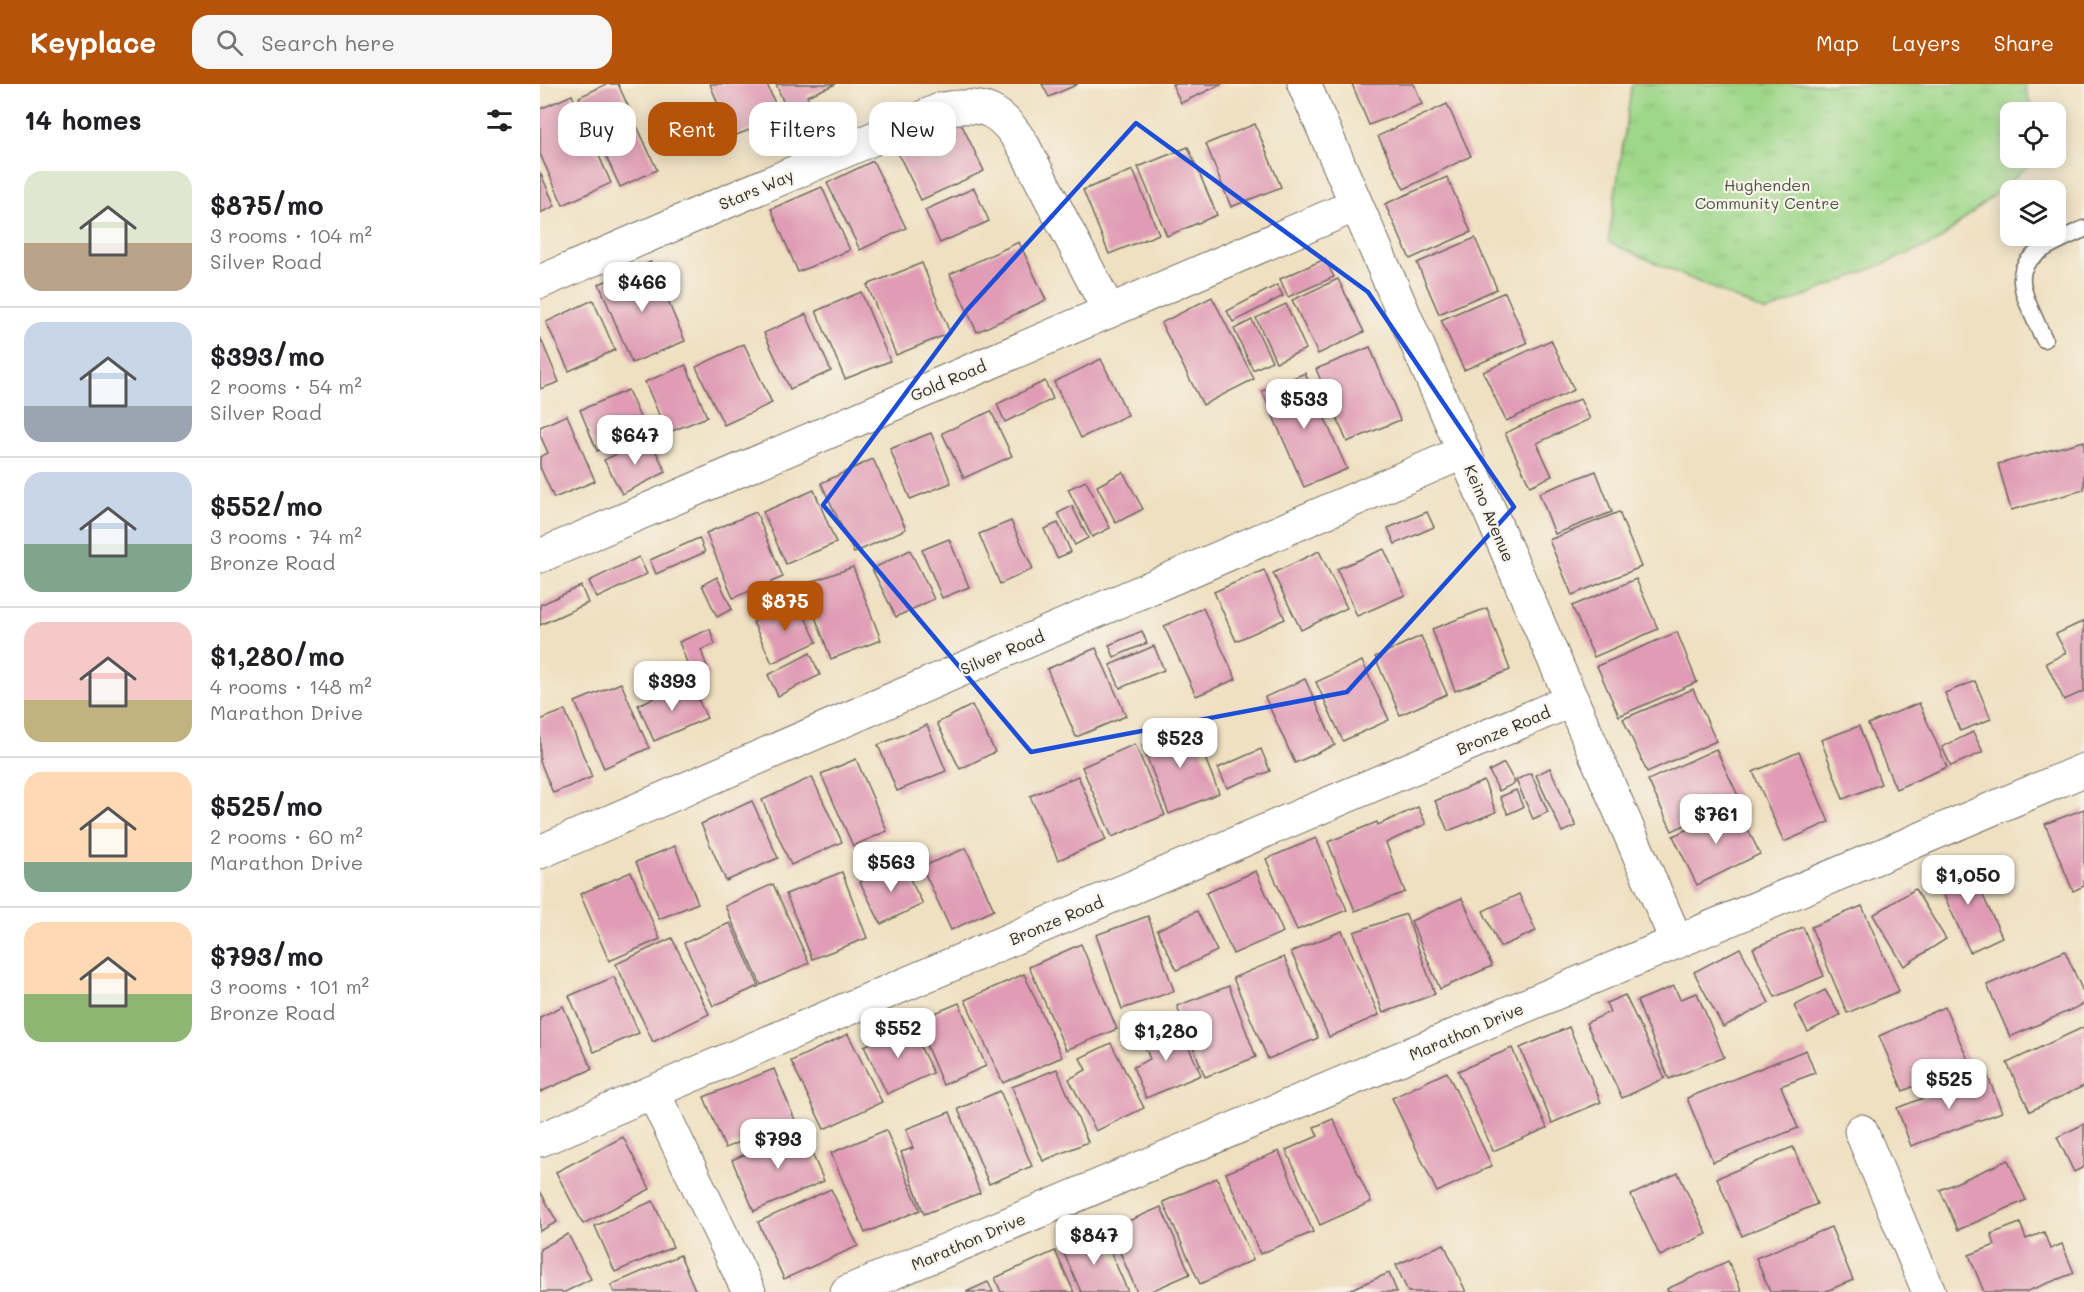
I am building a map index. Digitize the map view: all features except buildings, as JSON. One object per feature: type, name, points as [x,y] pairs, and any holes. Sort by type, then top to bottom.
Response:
[{"type":"street","name":"Keino Avenue","points":[[1304,84],[1677,942]]},
{"type":"street","name":"Stars Way","points":[[540,282],[942,109],[963,105],[982,107],[1009,123],[1024,147],[1109,311]]},
{"type":"street","name":"Gold Road","points":[[540,556],[1356,205]]},
{"type":"street","name":"Silver Road","points":[[540,852],[1464,452]]},
{"type":"street","name":"Bronze Road","points":[[540,1140],[1572,700]]},
{"type":"street","name":"Marathon Drive","points":[[847,1292],[2084,770]]},
{"type":"street","points":[[653,1092],[749,1292]]},
{"type":"street","points":[[1861,1131],[1929,1292]]},
{"type":"lane","points":[[2044,339],[2025,298],[2021,285],[2021,272],[2028,260],[2050,244],[2084,229]]},
{"type":"highlighted area","points":[[1136,123],[1368,292],[1514,507],[1347,692],[1031,752],[823,505],[967,310]]},
{"type":"green space","name":"Hughenden Community Centre","points":[[1632,84],[2025,84],[2030,102],[2000,102],[2000,168],[2026,168],[2012,180],[2000,180],[2000,190],[1937,242],[1766,312],[1608,242]]}]
